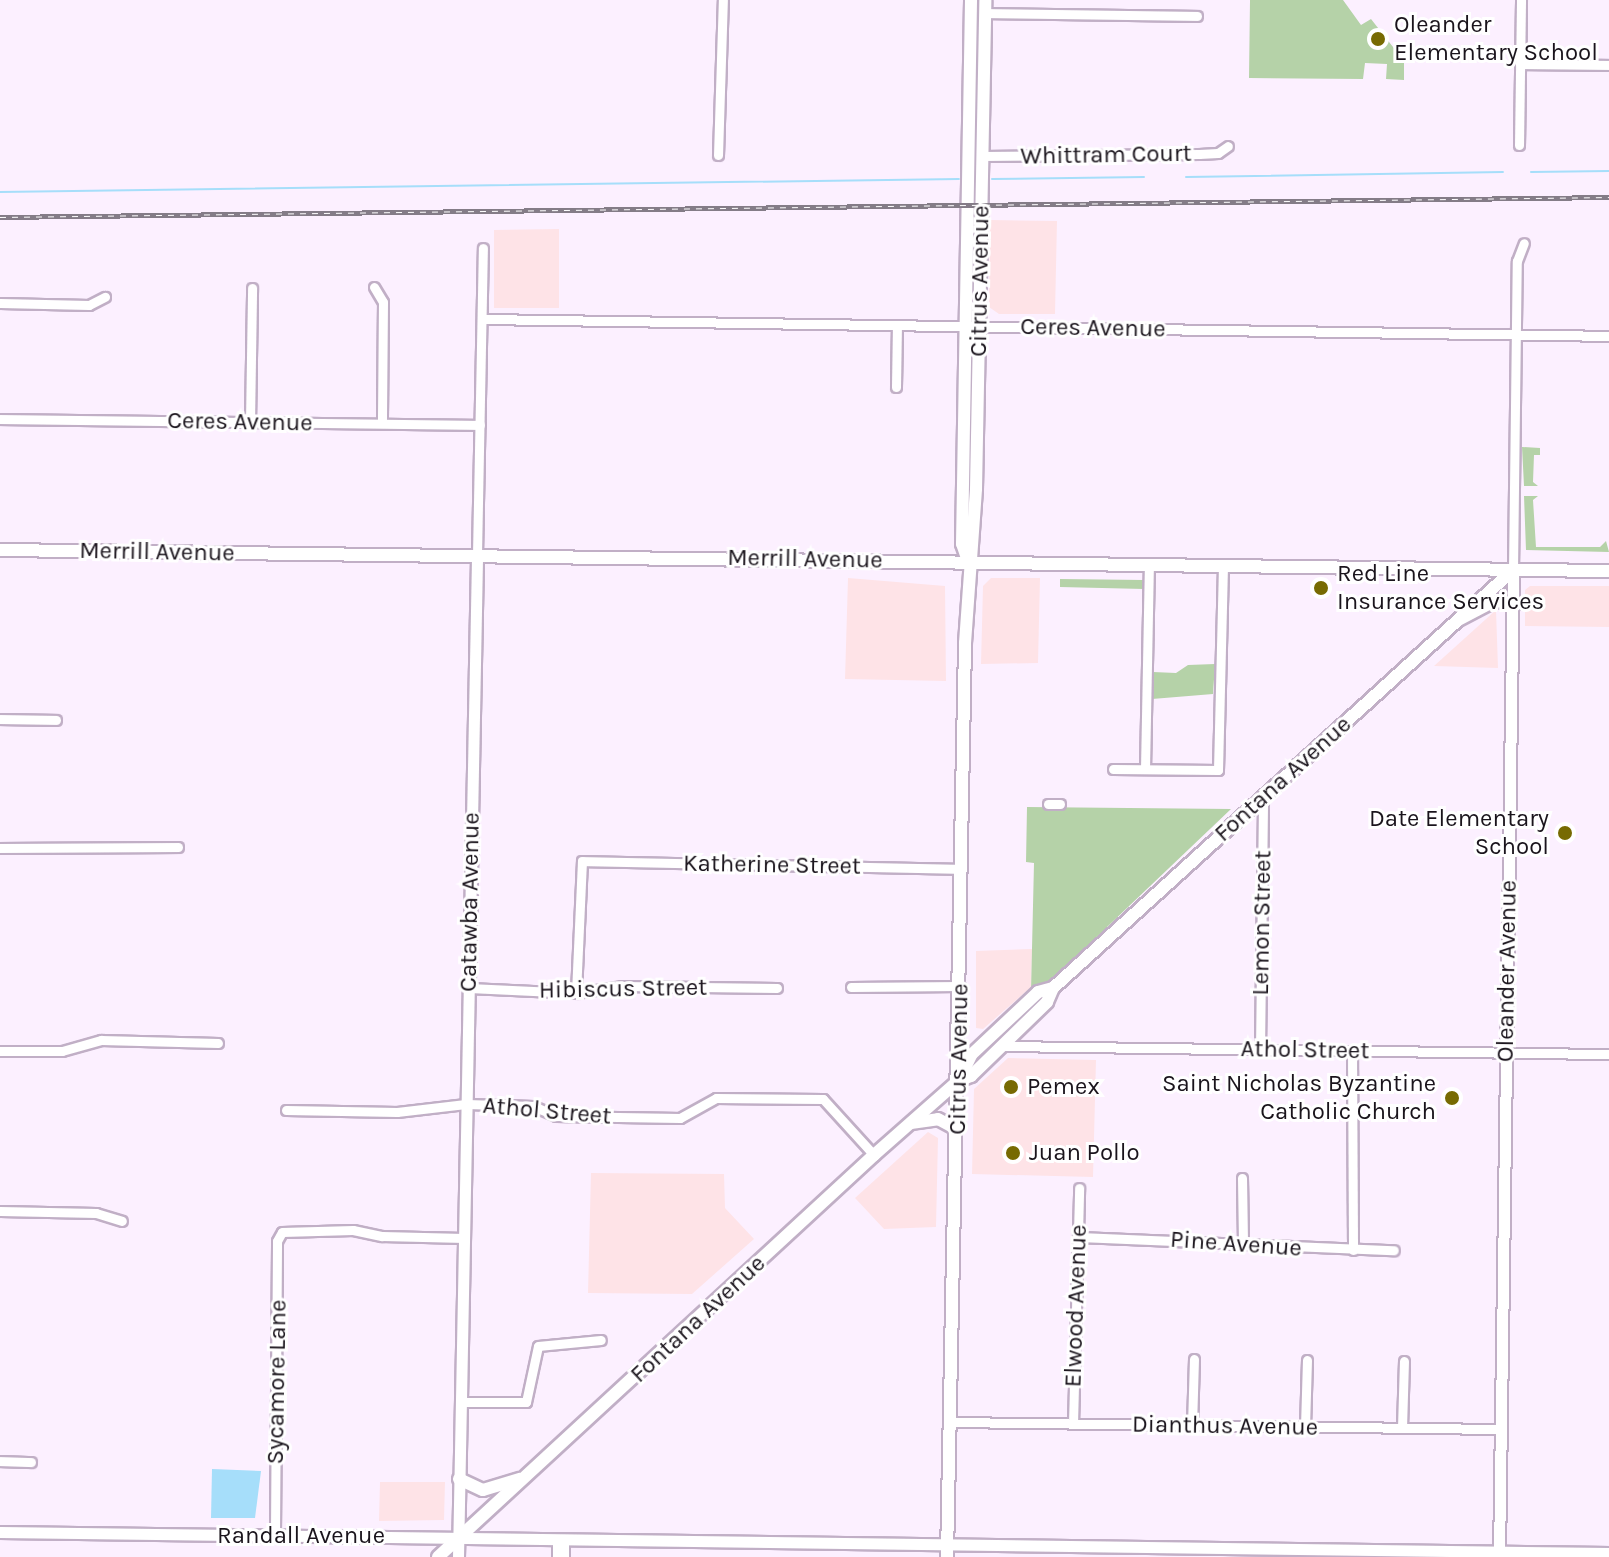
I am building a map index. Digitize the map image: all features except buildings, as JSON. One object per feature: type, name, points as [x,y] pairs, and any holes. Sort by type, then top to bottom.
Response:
[{"type":"main road","name":"Citrus Avenue","points":[[947,1551],[968,561],[975,531],[978,327],[971,0]]},
{"type":"main road","name":"Citrus Avenue","points":[[968,561],[962,544],[965,326],[975,179],[982,156],[985,7]]},
{"type":"main road","name":"Merrill Avenue","points":[[0,550],[1609,571]]},
{"type":"main road","name":"Fontana Avenue","points":[[438,1557],[874,1155],[958,1081],[971,1076],[1047,1002],[1053,988],[1513,570]]},
{"type":"main road","name":"Fontana Avenue","points":[[958,1081],[971,1055],[1038,992],[1053,988]]},
{"type":"main road","points":[[959,1031],[991,1037]]},
{"type":"main road","points":[[911,1123],[938,1119],[957,1129]]},
{"type":"main road","points":[[459,1479],[483,1490],[525,1476]]},
{"type":"street","points":[[718,155],[723,0]]},
{"type":"street","points":[[1519,145],[1521,0]]},
{"type":"street","points":[[985,7],[1197,16]]},
{"type":"street","points":[[1520,64],[1609,65]]},
{"type":"street","name":"Whittram Court","points":[[982,156],[1199,154],[1218,153],[1228,146]]},
{"type":"street","name":"Oleander Avenue","points":[[1499,1554],[1517,261],[1524,243]]},
{"type":"street","name":"Catawba Avenue","points":[[458,1557],[483,248]]},
{"type":"street","points":[[374,287],[383,302],[382,423]]},
{"type":"street","points":[[250,422],[252,288]]},
{"type":"street","points":[[0,303],[89,305],[105,297]]},
{"type":"street","name":"Ceres Avenue","points":[[482,319],[1609,336]]},
{"type":"street","points":[[896,387],[897,325]]},
{"type":"street","name":"Ceres Avenue","points":[[0,419],[480,425]]},
{"type":"street","points":[[1145,769],[1149,565]]},
{"type":"street","points":[[1113,769],[1218,770],[1223,567]]},
{"type":"street","points":[[1458,620],[1496,600],[1513,606]]},
{"type":"street","points":[[0,719],[56,720]]},
{"type":"street","name":"Lemon Street","points":[[1260,1050],[1263,797]]},
{"type":"street","points":[[1048,804],[1060,804]]},
{"type":"street","points":[[0,848],[178,847]]},
{"type":"street","name":"Katherine Street","points":[[576,993],[582,861],[962,869]]},
{"type":"street","name":"Hibiscus Street","points":[[469,988],[576,993],[622,986],[777,988]]},
{"type":"street","points":[[851,987],[960,986]]},
{"type":"street","points":[[0,1051],[62,1051],[101,1040],[218,1043]]},
{"type":"street","name":"Athol Street","points":[[1002,1046],[1609,1054]]},
{"type":"street","points":[[1352,1051],[1353,1250]]},
{"type":"street","name":"Athol Street","points":[[286,1110],[397,1112],[466,1104],[533,1106],[556,1116],[680,1118],[716,1098],[823,1099],[874,1155]]},
{"type":"street","points":[[1242,1178],[1243,1242]]},
{"type":"street","name":"Elwood Avenue","points":[[1073,1424],[1079,1188]]},
{"type":"street","points":[[0,1211],[96,1213],[122,1221]]},
{"type":"street","name":"Sycamore Lane","points":[[275,1533],[277,1241],[282,1232],[353,1230],[464,1238]]},
{"type":"street","name":"Pine Avenue","points":[[1078,1237],[1243,1242],[1263,1248],[1394,1250]]},
{"type":"street","points":[[461,1402],[526,1402],[538,1346],[601,1340]]},
{"type":"street","points":[[1192,1426],[1194,1359]]},
{"type":"street","points":[[1305,1427],[1307,1360]]},
{"type":"street","points":[[1402,1428],[1404,1361]]},
{"type":"street","name":"Dianthus Avenue","points":[[950,1422],[1500,1429]]},
{"type":"street","points":[[0,1461],[31,1462]]},
{"type":"street","name":"Randall Avenue","points":[[0,1532],[275,1533],[947,1551],[1609,1553]]},
{"type":"street","points":[[557,1557],[561,1542]]},
{"type":"street","points":[[561,1542],[564,1557]]},
{"type":"shaded area","points":[[990,220],[1057,221],[1055,314],[999,314],[989,307]]},
{"type":"shaded area","points":[[559,229],[559,308],[494,308],[494,230]]},
{"type":"shaded area","points":[[848,578],[945,586],[946,681],[845,679]]},
{"type":"shaded area","points":[[991,578],[1040,578],[1038,663],[981,664],[983,586]]},
{"type":"shaded area","points":[[1530,586],[1609,586],[1609,627],[1525,626],[1525,590]]},
{"type":"shaded area","points":[[1496,610],[1498,668],[1434,666]]},
{"type":"shaded area","points":[[1032,949],[1031,987],[983,1029],[976,1028],[976,951]]},
{"type":"shaded area","points":[[1008,1058],[1096,1060],[1093,1177],[972,1174],[974,1089]]},
{"type":"shaded area","points":[[928,1132],[938,1138],[936,1227],[884,1229],[855,1198]]},
{"type":"shaded area","points":[[591,1173],[724,1174],[725,1208],[754,1239],[692,1294],[588,1293]]},
{"type":"shaded area","points":[[380,1482],[445,1482],[444,1520],[379,1521]]},
{"type":"green space","points":[[1250,0],[1343,0],[1361,25],[1371,19],[1404,61],[1404,80],[1386,79],[1387,64],[1365,63],[1363,79],[1249,78]]},
{"type":"green space","points":[[1522,447],[1540,448],[1540,455],[1534,455],[1533,482],[1538,486],[1524,486]]},
{"type":"green space","points":[[1524,496],[1538,496],[1533,500],[1536,547],[1600,547],[1606,541],[1609,552],[1526,550]]},
{"type":"green space","points":[[1060,579],[1144,580],[1144,589],[1060,587]]},
{"type":"green space","points":[[1215,664],[1213,694],[1152,699],[1153,672],[1176,673],[1188,665]]},
{"type":"green space","points":[[1027,807],[1231,809],[1043,988],[1031,991],[1034,863],[1026,862]]},
{"type":"water","points":[[212,1469],[261,1471],[255,1518],[211,1518]]},
{"type":"waterway","points":[[1531,172],[1609,171]]},
{"type":"waterway","points":[[1186,177],[1503,172]]},
{"type":"waterway","points":[[992,179],[1144,177]]},
{"type":"waterway","points":[[0,192],[959,179]]},
{"type":"railway","points":[[0,217],[1609,197]]},
{"type":"place","name":"Oleander Elementary School","points":[[1378,39]]},
{"type":"place","name":"Red Line Insurance Services","points":[[1321,588]]},
{"type":"place","name":"Date Elementary School","points":[[1565,833]]},
{"type":"place","name":"Pemex","points":[[1011,1087]]},
{"type":"place","name":"Saint Nicholas Byzantine Catholic Church","points":[[1452,1098]]},
{"type":"place","name":"Juan Pollo","points":[[1013,1153]]}]
